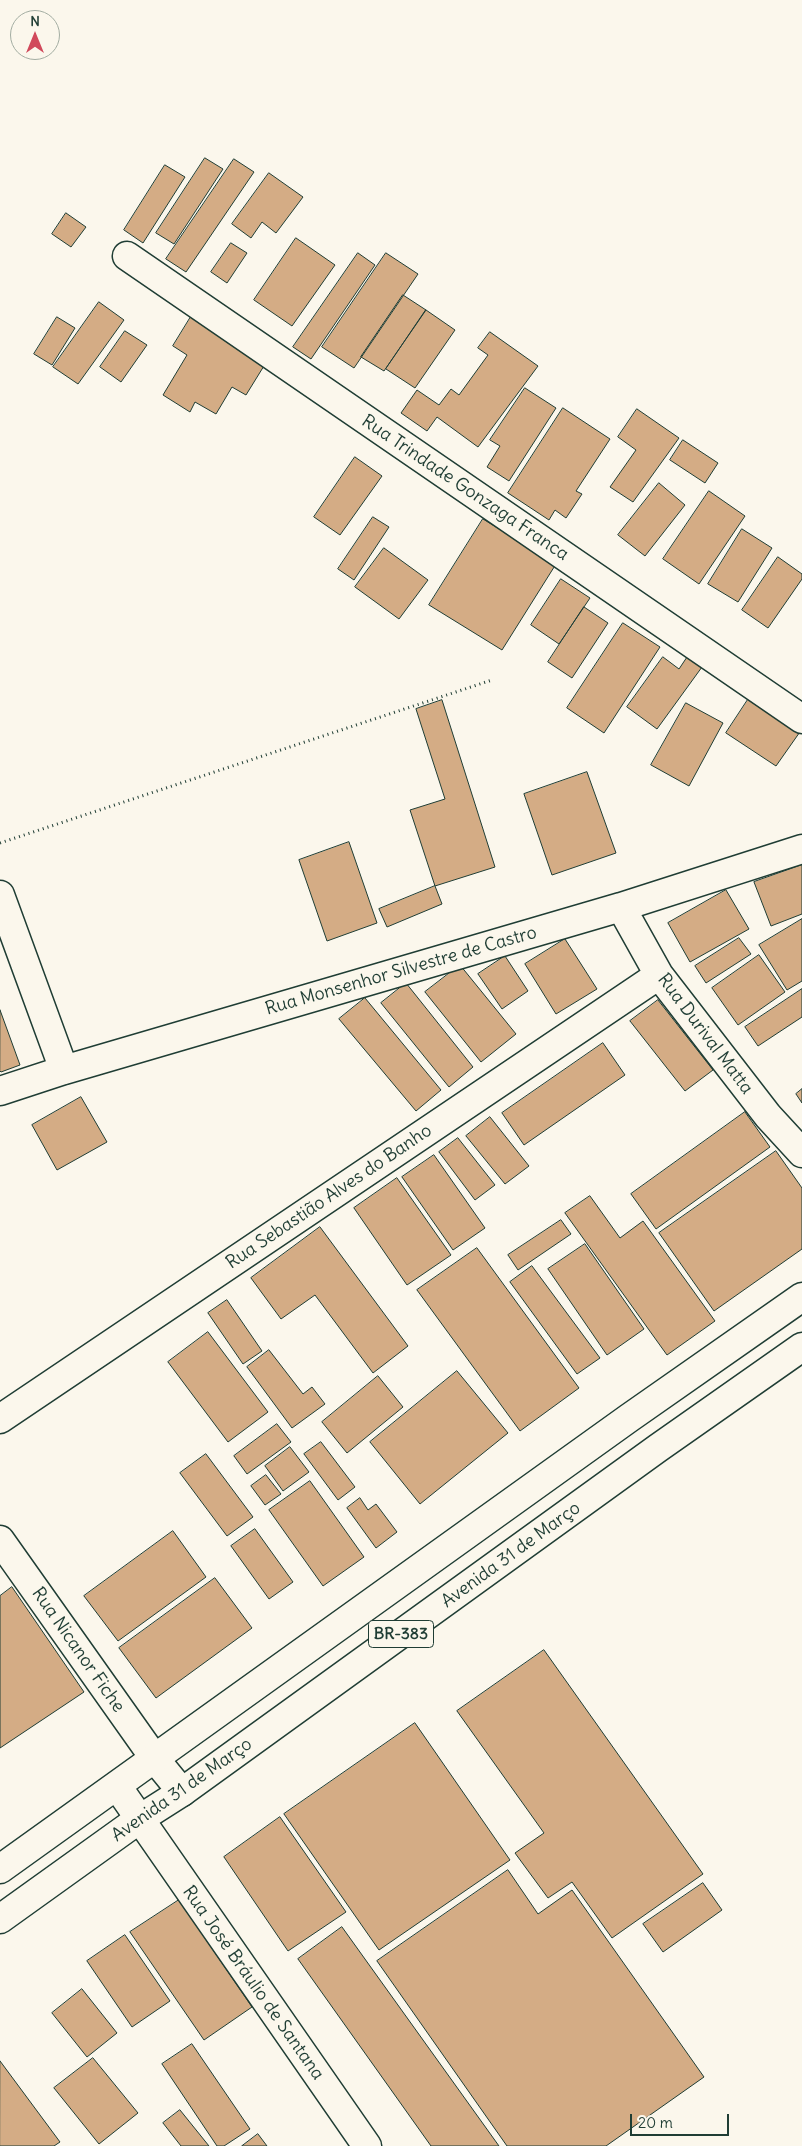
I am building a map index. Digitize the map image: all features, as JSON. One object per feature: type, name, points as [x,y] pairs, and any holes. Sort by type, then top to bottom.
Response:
[{"type":"street","name":"Rua Trindade Gonzaga Franca","points":[[127,256],[802,719]]},
{"type":"street","name":"Rua Monsenhor Silvestre de Castro","points":[[0,1091],[64,1070],[621,906],[802,849]]},
{"type":"street","points":[[0,895],[64,1070]]},
{"type":"street","name":"Rua Durival Matta","points":[[621,906],[659,974],[768,1116],[802,1153]]},
{"type":"street","name":"Rua Sebastião Alves do Banho","points":[[0,1419],[659,974]]},
{"type":"street","name":"BR-383","points":[[0,1869],[629,1418],[802,1297]]},
{"type":"street","name":"Avenida 31 de Março","points":[[0,1919],[138,1820],[182,1792],[658,1448],[802,1347]]},
{"type":"street","name":"Rua Nicanor Fiche","points":[[0,1540],[155,1759],[182,1792]]},
{"type":"street","name":"Rua José Bráulio de Santana","points":[[117,1786],[138,1820],[367,2146]]},
{"type":"path","points":[[0,843],[492,680]]},
{"type":"building","points":[[205,158],[223,169],[174,244],[156,233]]},
{"type":"building","points":[[234,159],[254,172],[186,272],[166,259]]},
{"type":"building","points":[[165,165],[185,177],[143,243],[124,230]]},
{"type":"building","points":[[269,173],[303,197],[276,233],[262,222],[251,238],[232,224]]},
{"type":"building","points":[[66,213],[86,227],[71,247],[52,234]]},
{"type":"building","points":[[296,238],[335,265],[292,326],[254,300]]},
{"type":"building","points":[[231,243],[247,253],[227,283],[211,272]]},
{"type":"building","points":[[358,253],[375,265],[311,359],[293,347]]},
{"type":"building","points":[[386,253],[418,274],[354,368],[322,347]]},
{"type":"building","points":[[403,295],[426,310],[384,371],[361,357]]},
{"type":"building","points":[[99,302],[124,320],[78,384],[53,367]]},
{"type":"building","points":[[426,310],[455,330],[415,388],[386,369]]},
{"type":"building","points":[[192,315],[267,361],[246,395],[232,387],[216,414],[195,402],[190,412],[163,395],[187,355],[173,346]]},
{"type":"building","points":[[57,317],[75,328],[52,365],[34,354]]},
{"type":"building","points":[[125,331],[147,345],[121,382],[100,367]]},
{"type":"building","points":[[490,332],[538,366],[478,447],[437,417],[427,431],[401,413],[417,390],[439,405],[451,389],[459,395],[488,355],[478,348]]},
{"type":"building","points":[[525,388],[556,408],[509,481],[487,467],[500,446],[490,440]]},
{"type":"building","points":[[563,408],[610,439],[576,491],[582,494],[566,518],[555,510],[549,520],[508,493]]},
{"type":"building","points":[[637,409],[679,438],[633,502],[610,487],[636,450],[618,437]]},
{"type":"building","points":[[683,440],[718,463],[705,483],[670,460]]},
{"type":"building","points":[[355,457],[382,476],[340,535],[314,517]]},
{"type":"building","points":[[659,483],[685,505],[645,556],[618,535]]},
{"type":"building","points":[[709,491],[745,516],[699,584],[663,559]]},
{"type":"building","points":[[373,517],[389,527],[354,580],[338,569]]},
{"type":"building","points":[[483,519],[556,564],[502,650],[429,605]]},
{"type":"building","points":[[742,529],[772,548],[738,602],[708,584]]},
{"type":"building","points":[[384,548],[428,580],[399,619],[355,587]]},
{"type":"building","points":[[778,557],[802,574],[802,579],[768,628],[742,610]]},
{"type":"building","points":[[561,579],[590,598],[559,644],[531,625]]},
{"type":"building","points":[[584,607],[608,623],[572,678],[548,662]]},
{"type":"building","points":[[623,623],[660,647],[604,733],[567,708]]},
{"type":"building","points":[[663,657],[679,669],[687,657],[702,667],[657,729],[627,707]]},
{"type":"building","points":[[751,695],[802,729],[776,766],[726,733]]},
{"type":"building","points":[[442,700],[495,867],[435,886],[410,810],[445,799],[416,709]]},
{"type":"building","points":[[686,703],[723,723],[689,786],[651,765]]},
{"type":"building","points":[[587,772],[616,853],[552,875],[524,794]]},
{"type":"building","points":[[349,842],[377,923],[327,941],[299,860]]},
{"type":"building","points":[[802,865],[802,914],[771,926],[754,882]]},
{"type":"building","points":[[435,886],[442,904],[387,927],[379,909]]},
{"type":"building","points":[[726,890],[749,929],[690,962],[668,923]]},
{"type":"building","points":[[802,919],[802,981],[787,990],[759,945]]},
{"type":"building","points":[[739,938],[751,954],[706,983],[695,966]]},
{"type":"building","points":[[565,939],[597,989],[556,1014],[525,964]]},
{"type":"building","points":[[759,955],[785,992],[738,1025],[712,988]]},
{"type":"building","points":[[505,956],[528,991],[502,1009],[478,974]]},
{"type":"building","points":[[460,965],[516,1034],[481,1062],[425,992]]},
{"type":"building","points":[[406,983],[473,1067],[449,1087],[381,1003]]},
{"type":"building","points":[[802,989],[802,1017],[758,1046],[745,1027]]},
{"type":"building","points":[[365,998],[441,1090],[416,1111],[339,1019]]},
{"type":"building","points":[[658,1000],[713,1070],[685,1091],[630,1021]]},
{"type":"building","points":[[0,1010],[20,1065],[1,1072],[0,1071]]},
{"type":"building","points":[[603,1043],[625,1075],[524,1145],[502,1113]]},
{"type":"building","points":[[802,1089],[802,1103],[796,1094]]},
{"type":"building","points":[[81,1097],[107,1142],[57,1170],[32,1125]]},
{"type":"building","points":[[745,1112],[770,1147],[656,1229],[631,1194]]},
{"type":"building","points":[[490,1117],[529,1166],[505,1184],[466,1136]]},
{"type":"building","points":[[458,1138],[495,1185],[475,1200],[439,1152]]},
{"type":"building","points":[[776,1151],[802,1188],[802,1249],[714,1311],[659,1233]]},
{"type":"building","points":[[434,1155],[485,1228],[453,1250],[402,1177]]},
{"type":"building","points":[[397,1178],[451,1255],[407,1285],[354,1208]]},
{"type":"building","points":[[590,1196],[620,1238],[643,1221],[715,1321],[667,1355],[565,1213]]},
{"type":"building","points":[[561,1220],[571,1234],[518,1270],[508,1255]]},
{"type":"building","points":[[320,1227],[408,1346],[373,1373],[315,1295],[281,1319],[251,1278]]},
{"type":"building","points":[[585,1244],[644,1329],[607,1355],[548,1269]]},
{"type":"building","points":[[477,1248],[579,1388],[520,1431],[417,1290]]},
{"type":"building","points":[[532,1266],[600,1358],[577,1374],[510,1282]]},
{"type":"building","points":[[227,1300],[262,1351],[243,1364],[208,1313]]},
{"type":"building","points":[[208,1332],[268,1412],[228,1442],[168,1362]]},
{"type":"building","points":[[269,1350],[303,1394],[312,1387],[325,1404],[292,1428],[247,1367]]},
{"type":"building","points":[[457,1371],[508,1433],[420,1504],[370,1442]]},
{"type":"building","points":[[378,1376],[403,1407],[347,1453],[322,1422]]},
{"type":"building","points":[[277,1424],[291,1442],[247,1474],[234,1456]]},
{"type":"building","points":[[321,1442],[355,1487],[338,1500],[304,1454]]},
{"type":"building","points":[[290,1447],[309,1472],[283,1491],[265,1466]]},
{"type":"building","points":[[206,1454],[253,1517],[227,1536],[180,1473]]},
{"type":"building","points":[[266,1475],[281,1494],[265,1505],[251,1486]]},
{"type":"building","points":[[310,1481],[364,1557],[323,1586],[269,1510]]},
{"type":"building","points":[[360,1498],[368,1510],[376,1504],[397,1532],[376,1548],[347,1508]]},
{"type":"building","points":[[255,1529],[293,1582],[269,1599],[231,1546]]},
{"type":"building","points":[[173,1531],[206,1577],[118,1641],[84,1596]]},
{"type":"building","points":[[215,1578],[252,1628],[156,1698],[119,1648]]},
{"type":"building","points":[[12,1587],[84,1692],[0,1748],[0,1596]]},
{"type":"building","points":[[544,1650],[703,1874],[612,1938],[572,1882],[548,1898],[515,1853],[544,1833],[457,1711]]},
{"type":"building","points":[[415,1723],[510,1860],[379,1950],[284,1814]]},
{"type":"building","points":[[280,1817],[346,1912],[288,1951],[224,1857]]},
{"type":"building","points":[[508,1870],[538,1914],[572,1890],[704,2077],[606,2146],[507,2146],[377,1961]]},
{"type":"building","points":[[703,1883],[722,1910],[663,1952],[643,1924]]},
{"type":"building","points":[[179,1900],[252,2007],[204,2040],[130,1932]]},
{"type":"building","points":[[342,1927],[499,2146],[431,2146],[298,1959]]},
{"type":"building","points":[[125,1935],[170,2001],[132,2027],[87,1961]]},
{"type":"building","points":[[82,1989],[117,2033],[87,2057],[52,2013]]},
{"type":"building","points":[[192,2044],[250,2129],[224,2146],[217,2146],[162,2064]]},
{"type":"building","points":[[93,2058],[138,2113],[99,2144],[54,2088]]},
{"type":"building","points":[[0,2061],[60,2142],[54,2146],[0,2146]]},
{"type":"building","points":[[180,2110],[209,2146],[181,2146],[163,2123]]},
{"type":"building","points":[[258,2134],[267,2146],[242,2146]]}]
